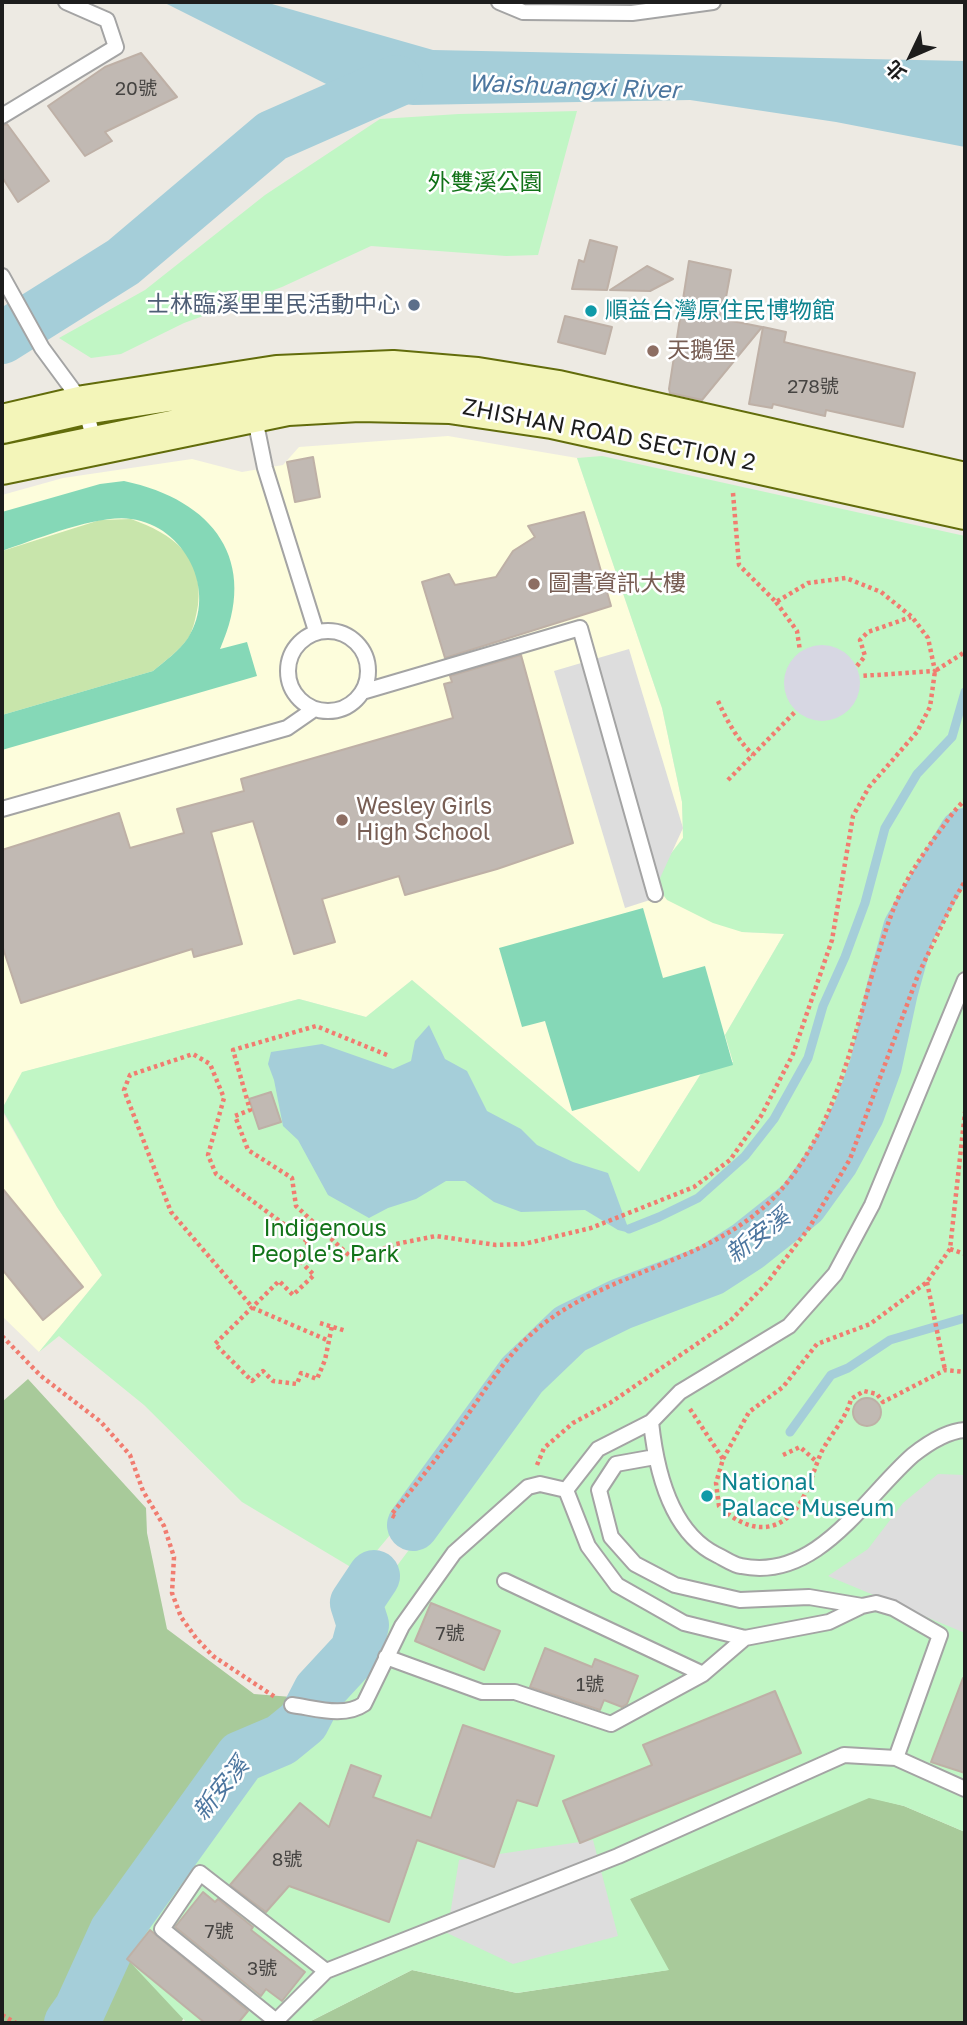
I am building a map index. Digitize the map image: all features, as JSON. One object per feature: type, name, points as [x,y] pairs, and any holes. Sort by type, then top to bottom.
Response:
[{"type":"street","name":"ZHISHAN ROAD SECTION 2","points":[[2,464],[96,444],[250,396],[284,375],[393,370],[477,377],[558,390],[965,482]]},
{"type":"street","name":"ZHISHAN ROAD SECTION 2","points":[[2,424],[84,405],[250,396],[288,406],[359,402],[450,404],[565,421],[965,510]]},
{"type":"lane","points":[[2,116],[116,47],[107,20],[66,2]]},
{"type":"lane","points":[[499,2],[523,12],[632,13],[713,2]]},
{"type":"lane","points":[[2,276],[42,348],[84,405],[96,444]]},
{"type":"lane","points":[[250,396],[265,468],[316,631]]},
{"type":"lane","points":[[362,692],[580,628],[655,894]]},
{"type":"lane","points":[[2,809],[287,728],[313,709],[342,709],[362,692],[368,667],[365,654],[357,643],[346,635],[333,631],[316,631],[298,644],[291,655],[289,681],[295,693],[313,709]]},
{"type":"lane","points":[[566,1490],[598,1449],[651,1422],[680,1392],[789,1326],[835,1274],[872,1205],[965,980]]},
{"type":"lane","points":[[651,1422],[655,1457],[677,1517],[700,1547],[740,1566],[777,1567],[811,1554],[844,1526],[893,1473],[926,1444],[965,1430]]},
{"type":"lane","points":[[655,1457],[616,1464],[599,1490],[611,1537],[635,1564],[675,1585],[740,1600],[809,1597],[862,1606]]},
{"type":"lane","points":[[292,1705],[347,1712],[364,1704],[402,1626],[454,1553],[528,1487],[540,1484],[566,1490]]},
{"type":"lane","points":[[566,1490],[588,1546],[617,1584],[684,1623],[745,1638],[829,1622],[862,1606],[876,1603],[893,1608],[940,1636],[896,1758]]},
{"type":"lane","points":[[505,1581],[703,1674]]},
{"type":"lane","points":[[386,1657],[482,1692],[515,1692],[611,1724],[703,1674],[745,1638]]},
{"type":"lane","points":[[326,1971],[200,1873],[162,1929],[276,2021],[326,1971],[618,1856],[844,1755],[896,1758],[965,1789]]},
{"type":"path","points":[[733,489],[739,565],[776,602],[797,631],[800,651]]},
{"type":"path","points":[[387,1055],[316,1026],[233,1049],[250,1110],[235,1116],[248,1150],[292,1178],[296,1206],[354,1260],[396,1244],[436,1236],[496,1245],[524,1244],[591,1228],[694,1187],[730,1160],[761,1116],[793,1054],[832,940],[853,816],[869,787],[916,732],[930,707],[935,670],[928,638],[912,617],[881,592],[846,578],[808,583],[776,602]]},
{"type":"path","points":[[857,666],[865,656],[860,640],[868,632],[912,617]]},
{"type":"path","points":[[860,676],[935,670],[965,652]]},
{"type":"path","points":[[718,701],[735,733],[753,755]]},
{"type":"path","points":[[727,780],[796,711]]},
{"type":"path","points":[[395,1517],[391,1515],[436,1460],[505,1363],[529,1335],[576,1302],[715,1242],[744,1224],[769,1202],[793,1175],[822,1125],[841,1082],[855,1041],[876,960],[896,903],[920,858],[965,800]]},
{"type":"path","points":[[540,1484],[535,1470],[544,1448],[573,1423],[610,1403],[729,1322],[766,1284],[809,1228],[850,1159],[918,975],[965,881]]},
{"type":"path","points":[[308,1242],[216,1174],[208,1155],[224,1098],[210,1063],[193,1054],[130,1075],[124,1090],[171,1212],[253,1308],[327,1340]]},
{"type":"path","points":[[965,1112],[950,1249],[927,1282],[870,1324],[817,1344],[783,1387],[749,1412],[723,1459],[716,1483],[719,1506],[733,1520],[756,1527],[779,1525],[798,1506],[830,1437],[847,1414],[851,1399],[864,1391],[877,1394],[883,1402],[945,1370],[965,1372]]},
{"type":"path","points":[[313,1223],[300,1261],[314,1275],[293,1295],[279,1282],[215,1344],[252,1381],[263,1371],[273,1381],[297,1384],[301,1373],[317,1379],[325,1360],[332,1326]]},
{"type":"path","points":[[950,1249],[965,1254]]},
{"type":"path","points":[[927,1282],[945,1370]]},
{"type":"path","points":[[320,1322],[345,1331]]},
{"type":"path","points":[[2,1336],[41,1376],[101,1422],[130,1455],[142,1490],[164,1526],[174,1557],[172,1593],[181,1617],[195,1638],[213,1656],[292,1705]]},
{"type":"path","points":[[684,1401],[723,1459]]},
{"type":"path","points":[[783,1455],[800,1447],[817,1462]]},
{"type":"path","points":[[2,2015],[16,2023]]},
{"type":"shaded area","name":"Wesley Girls High School","points":[[448,436],[577,458],[662,708],[682,802],[683,838],[658,870],[742,932],[784,934],[725,1035],[733,1062],[702,1072],[639,1172],[412,980],[366,1017],[299,999],[23,1072],[2,1109],[2,495],[63,478],[192,459],[242,472],[283,465],[299,447]]},
{"type":"shaded area","points":[[815,645],[829,645],[843,651],[854,662],[860,683],[857,698],[849,710],[829,721],[815,721],[801,715],[790,704],[784,690],[784,676],[790,662],[801,651]]},
{"type":"shaded area","points":[[629,649],[683,828],[650,900],[625,908],[554,671]]},
{"type":"shaded area","points":[[2,1111],[57,1207],[102,1275],[39,1352],[2,1316]]},
{"type":"shaded area","points":[[938,1474],[965,1475],[965,1633],[828,1576],[868,1549],[903,1503]]},
{"type":"shaded area","points":[[593,1840],[618,1936],[513,1964],[447,1933],[459,1860]]},
{"type":"green space","name":"外雙溪公園","points":[[577,111],[538,255],[506,256],[371,246],[282,287],[184,323],[121,354],[91,358],[59,338],[145,290],[265,195],[380,119]]},
{"type":"green space","name":"Indigenous People's Park","points":[[602,456],[965,536],[965,806],[921,861],[875,994],[844,1098],[792,1191],[737,1240],[678,1271],[572,1311],[518,1361],[427,1491],[359,1572],[242,1502],[144,1405],[59,1336],[39,1352],[102,1275],[57,1207],[2,1109],[22,1072],[299,999],[366,1017],[412,980],[639,1172],[702,1072],[733,1062],[725,1035],[784,934],[742,932],[713,923],[667,900],[655,884],[658,870],[683,838],[682,802],[662,708],[577,458]]},
{"type":"green space","points":[[124,481],[156,490],[183,503],[204,519],[221,539],[231,562],[235,588],[231,617],[220,649],[247,642],[257,676],[2,750],[2,715],[153,671],[172,656],[188,638],[196,620],[199,601],[191,564],[181,547],[150,524],[131,519],[101,520],[2,551],[2,512],[100,484]]},
{"type":"green space","points":[[131,519],[172,540],[191,560],[199,588],[194,625],[189,637],[153,671],[2,715],[2,551],[100,520]]},
{"type":"green space","name":"National Palace Museum","points":[[965,863],[965,1832],[904,1806],[869,1798],[630,1899],[669,1970],[517,1993],[412,1970],[307,2023],[187,2023],[114,1945],[196,1838],[340,1696],[381,1635],[375,1595],[524,1397],[577,1346],[710,1290],[800,1227],[869,1088],[921,954]]},
{"type":"green space","points":[[643,908],[663,978],[705,966],[733,1065],[572,1111],[545,1021],[522,1027],[499,948]]},
{"type":"green space","points":[[28,1379],[146,1508],[147,1533],[167,1629],[254,1694],[342,1701],[181,2023],[2,2023],[2,1402]]},
{"type":"green space","points":[[869,1797],[904,1806],[965,1832],[965,2023],[307,2023],[412,1970],[517,1993],[668,1970],[629,1899]]},
{"type":"water","name":"Waishuangxi River","points":[[163,2],[265,2],[433,50],[965,61],[965,147],[836,122],[690,100],[413,105],[354,98]]},
{"type":"water","points":[[429,1025],[445,1059],[467,1071],[487,1111],[521,1129],[537,1145],[573,1162],[608,1173],[630,1233],[618,1230],[585,1210],[521,1212],[494,1202],[465,1181],[446,1181],[416,1199],[388,1208],[369,1218],[328,1195],[298,1140],[283,1126],[268,1064],[271,1052],[322,1044],[393,1069],[411,1061],[415,1041]]},
{"type":"building","points":[[141,53],[177,97],[105,132],[112,141],[85,156],[48,106],[105,67]]},
{"type":"building","points":[[7,124],[49,181],[18,202],[2,177],[2,126]]},
{"type":"building","points":[[590,240],[617,247],[607,290],[572,289],[579,260],[584,262]]},
{"type":"building","points":[[689,261],[731,270],[722,319],[762,327],[702,400],[670,393],[669,389]]},
{"type":"building","points":[[647,266],[673,279],[650,291],[610,290]]},
{"type":"building","points":[[565,316],[612,327],[605,354],[558,342]]},
{"type":"building","points":[[763,327],[786,332],[784,342],[915,373],[903,427],[826,410],[825,416],[773,404],[772,408],[749,404]]},
{"type":"building","points":[[313,457],[320,497],[295,502],[287,462]]},
{"type":"building","name":"圖書資訊大樓","points":[[584,512],[611,606],[445,658],[422,582],[449,574],[455,585],[496,577],[513,551],[535,537],[528,526]]},
{"type":"building","points":[[521,655],[573,843],[497,869],[405,895],[399,876],[322,899],[335,942],[294,954],[253,821],[211,832],[242,944],[194,957],[192,949],[21,1003],[2,945],[2,850],[119,813],[130,848],[184,833],[177,809],[244,791],[241,779],[453,718],[444,684],[452,682],[450,676]]},
{"type":"building","points":[[271,1092],[281,1122],[259,1129],[249,1099]]},
{"type":"building","points":[[2,1188],[83,1287],[43,1320],[2,1269]]},
{"type":"building","points":[[867,1398],[877,1402],[881,1412],[877,1422],[867,1426],[857,1422],[853,1412],[857,1402]]},
{"type":"building","points":[[431,1603],[500,1631],[484,1670],[415,1641]]},
{"type":"building","points":[[545,1648],[592,1667],[595,1659],[638,1676],[627,1704],[622,1707],[604,1700],[600,1710],[530,1687]]},
{"type":"building","points":[[965,1678],[965,1773],[931,1762]]},
{"type":"building","points":[[775,1691],[801,1753],[580,1843],[563,1801],[652,1765],[643,1745]]},
{"type":"building","points":[[463,1725],[554,1756],[537,1806],[517,1800],[494,1867],[417,1840],[389,1922],[289,1886],[266,1912],[230,1885],[300,1803],[329,1827],[351,1765],[381,1776],[373,1797],[431,1818]]},
{"type":"building","points":[[203,1892],[215,1902],[218,1899],[253,1927],[251,1930],[305,1972],[282,2001],[266,1989],[261,1996],[175,1927]]},
{"type":"building","points":[[150,1930],[248,2011],[238,2023],[205,2023],[127,1959]]},
{"type":"waterway","points":[[2,338],[123,262],[272,136],[397,81]]},
{"type":"waterway","points":[[629,1229],[698,1198],[745,1156],[774,1119],[808,1058],[823,1006],[865,903],[885,828],[917,774],[952,737],[965,692]]},
{"type":"waterway","name":"新安溪","points":[[413,1525],[522,1375],[570,1329],[621,1304],[711,1270],[748,1246],[802,1203],[833,1160],[859,1112],[876,1065],[909,929],[965,834]]},
{"type":"waterway","points":[[790,1432],[831,1375],[848,1368],[890,1340],[965,1318]]},
{"type":"waterway","name":"新安溪","points":[[70,2023],[80,2009],[115,1932],[241,1757],[281,1740],[303,1722],[319,1691],[356,1651],[363,1625],[356,1603],[374,1576]]},
{"type":"place","name":"士林臨溪里里民活動中心","points":[[414,305]]},
{"type":"place","name":"順益台灣原住民博物館","points":[[591,311]]},
{"type":"place","name":"天鵝堡","points":[[653,351]]},
{"type":"place","name":"圖書資訊大樓","points":[[534,584]]},
{"type":"place","name":"Wesley Girls High School","points":[[342,820]]},
{"type":"place","name":"National Palace Museum","points":[[707,1496]]}]
